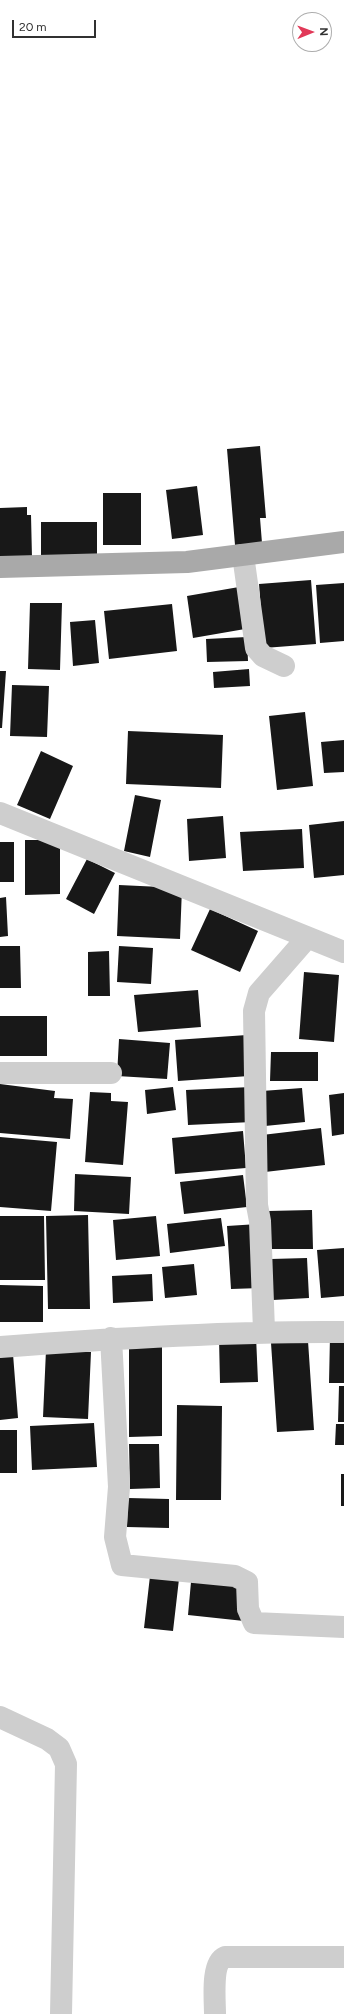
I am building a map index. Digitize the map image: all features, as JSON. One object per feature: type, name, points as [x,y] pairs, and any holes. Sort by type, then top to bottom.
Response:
[{"type":"main road","points":[[0,567],[188,562],[344,542]]},
{"type":"street","points":[[243,555],[256,648],[263,656],[284,666]]},
{"type":"street","points":[[0,813],[344,952]]},
{"type":"street","points":[[264,1331],[260,1221],[257,1205],[254,1011],[259,993],[307,938]]},
{"type":"street","points":[[0,1073],[111,1073]]},
{"type":"street","points":[[0,1347],[112,1338],[264,1331],[344,1332]]},
{"type":"street","points":[[112,1338],[119,1487],[115,1537],[122,1565],[235,1576],[247,1582],[248,1609],[254,1623],[344,1627]]},
{"type":"street","points":[[0,1718],[48,1739],[59,1748],[66,1764],[61,2014]]},
{"type":"street","points":[[215,2014],[216,1971],[218,1963],[225,1957],[344,1957]]},
{"type":"building","points":[[260,446],[266,518],[260,518],[262,543],[235,545],[227,449]]},
{"type":"building","points":[[197,486],[203,535],[172,539],[166,490]]},
{"type":"building","points":[[103,493],[141,493],[141,545],[103,545]]},
{"type":"building","points":[[27,507],[27,515],[31,515],[32,558],[0,559],[0,508]]},
{"type":"building","points":[[41,522],[97,522],[97,558],[41,558]]},
{"type":"building","points":[[311,580],[316,644],[264,648],[259,584]]},
{"type":"building","points":[[344,583],[344,641],[320,643],[316,585]]},
{"type":"building","points":[[239,587],[245,629],[193,638],[187,596]]},
{"type":"building","points":[[30,603],[62,603],[60,670],[28,669]]},
{"type":"building","points":[[172,604],[177,651],[109,659],[104,611]]},
{"type":"building","points":[[95,620],[99,663],[73,666],[70,622]]},
{"type":"building","points":[[247,637],[248,661],[207,662],[206,639]]},
{"type":"building","points":[[249,669],[250,686],[214,688],[213,672]]},
{"type":"building","points":[[0,671],[6,671],[2,728],[0,728]]},
{"type":"building","points":[[12,685],[49,686],[47,737],[10,736]]},
{"type":"building","points":[[305,712],[313,786],[277,790],[269,716]]},
{"type":"building","points":[[128,731],[223,735],[221,788],[126,784]]},
{"type":"building","points":[[344,740],[344,772],[324,773],[321,742]]},
{"type":"building","points":[[41,751],[73,766],[50,819],[17,805]]},
{"type":"building","points":[[135,795],[161,800],[150,857],[124,851]]},
{"type":"building","points":[[223,816],[226,858],[189,861],[187,819]]},
{"type":"building","points":[[344,821],[344,875],[314,878],[309,825]]},
{"type":"building","points":[[302,829],[304,868],[243,871],[240,832]]},
{"type":"building","points":[[25,840],[60,840],[60,894],[25,895]]},
{"type":"building","points":[[0,842],[14,842],[14,882],[0,882]]},
{"type":"building","points":[[87,859],[115,873],[94,914],[66,899]]},
{"type":"building","points":[[119,885],[182,888],[180,939],[117,936]]},
{"type":"building","points":[[6,897],[8,936],[0,937],[0,898]]},
{"type":"building","points":[[210,909],[258,931],[240,972],[191,950]]},
{"type":"building","points":[[0,946],[20,946],[21,988],[0,988]]},
{"type":"building","points":[[119,946],[153,948],[151,984],[117,982]]},
{"type":"building","points":[[109,951],[110,996],[88,996],[88,952]]},
{"type":"building","points":[[304,972],[339,975],[334,1042],[299,1039]]},
{"type":"building","points":[[198,990],[201,1027],[138,1032],[134,995]]},
{"type":"building","points":[[0,1016],[47,1016],[47,1056],[0,1056]]},
{"type":"building","points":[[247,1035],[249,1076],[178,1081],[175,1040]]},
{"type":"building","points":[[119,1039],[170,1043],[167,1079],[117,1076]]},
{"type":"building","points":[[271,1052],[318,1052],[318,1081],[270,1081]]},
{"type":"building","points":[[0,1084],[55,1091],[54,1098],[73,1099],[70,1139],[0,1133]]},
{"type":"building","points":[[173,1087],[176,1110],[147,1114],[145,1090]]},
{"type":"building","points":[[251,1087],[252,1122],[188,1125],[186,1090]]},
{"type":"building","points":[[302,1088],[305,1122],[265,1126],[262,1091]]},
{"type":"building","points":[[90,1092],[111,1093],[111,1101],[128,1102],[123,1165],[85,1162]]},
{"type":"building","points":[[344,1093],[344,1134],[332,1136],[329,1095]]},
{"type":"building","points":[[321,1128],[325,1165],[265,1172],[262,1135]]},
{"type":"building","points":[[243,1131],[246,1168],[175,1174],[172,1138]]},
{"type":"building","points":[[0,1137],[57,1142],[51,1211],[0,1207]]},
{"type":"building","points":[[75,1174],[131,1177],[129,1214],[74,1211]]},
{"type":"building","points":[[243,1175],[247,1207],[184,1214],[180,1182]]},
{"type":"building","points":[[312,1210],[313,1249],[269,1249],[268,1211]]},
{"type":"building","points":[[88,1215],[90,1309],[48,1309],[46,1216]]},
{"type":"building","points":[[0,1216],[44,1216],[45,1280],[0,1280]]},
{"type":"building","points":[[156,1216],[160,1256],[116,1260],[113,1220]]},
{"type":"building","points":[[221,1218],[225,1246],[170,1253],[167,1224]]},
{"type":"building","points":[[258,1224],[261,1288],[231,1289],[227,1226]]},
{"type":"building","points":[[344,1248],[344,1296],[321,1298],[317,1250]]},
{"type":"building","points":[[307,1258],[309,1298],[273,1300],[271,1259]]},
{"type":"building","points":[[194,1264],[197,1295],[165,1298],[162,1267]]},
{"type":"building","points":[[152,1274],[153,1301],[113,1303],[112,1276]]},
{"type":"building","points":[[0,1285],[43,1286],[43,1322],[0,1322]]},
{"type":"building","points":[[256,1336],[258,1382],[220,1383],[219,1338]]},
{"type":"building","points":[[330,1336],[344,1336],[344,1383],[329,1383]]},
{"type":"building","points":[[308,1341],[314,1430],[277,1432],[271,1343]]},
{"type":"building","points":[[129,1343],[162,1343],[162,1436],[129,1437]]},
{"type":"building","points":[[46,1350],[91,1352],[88,1419],[43,1417]]},
{"type":"building","points":[[13,1354],[18,1418],[0,1420],[0,1355]]},
{"type":"building","points":[[339,1386],[344,1386],[344,1422],[338,1422]]},
{"type":"building","points":[[177,1405],[222,1406],[221,1500],[176,1500]]},
{"type":"building","points":[[94,1423],[97,1467],[32,1470],[30,1426]]},
{"type":"building","points":[[336,1424],[344,1424],[344,1445],[335,1445]]},
{"type":"building","points":[[0,1430],[17,1430],[17,1473],[0,1473]]},
{"type":"building","points":[[129,1444],[159,1444],[160,1488],[130,1489]]},
{"type":"building","points":[[341,1474],[344,1474],[344,1506],[341,1506]]},
{"type":"building","points":[[128,1498],[169,1499],[169,1528],[127,1527]]},
{"type":"building","points":[[150,1576],[179,1579],[173,1631],[144,1628]]},
{"type":"building","points":[[191,1582],[247,1587],[244,1621],[188,1615]]}]
